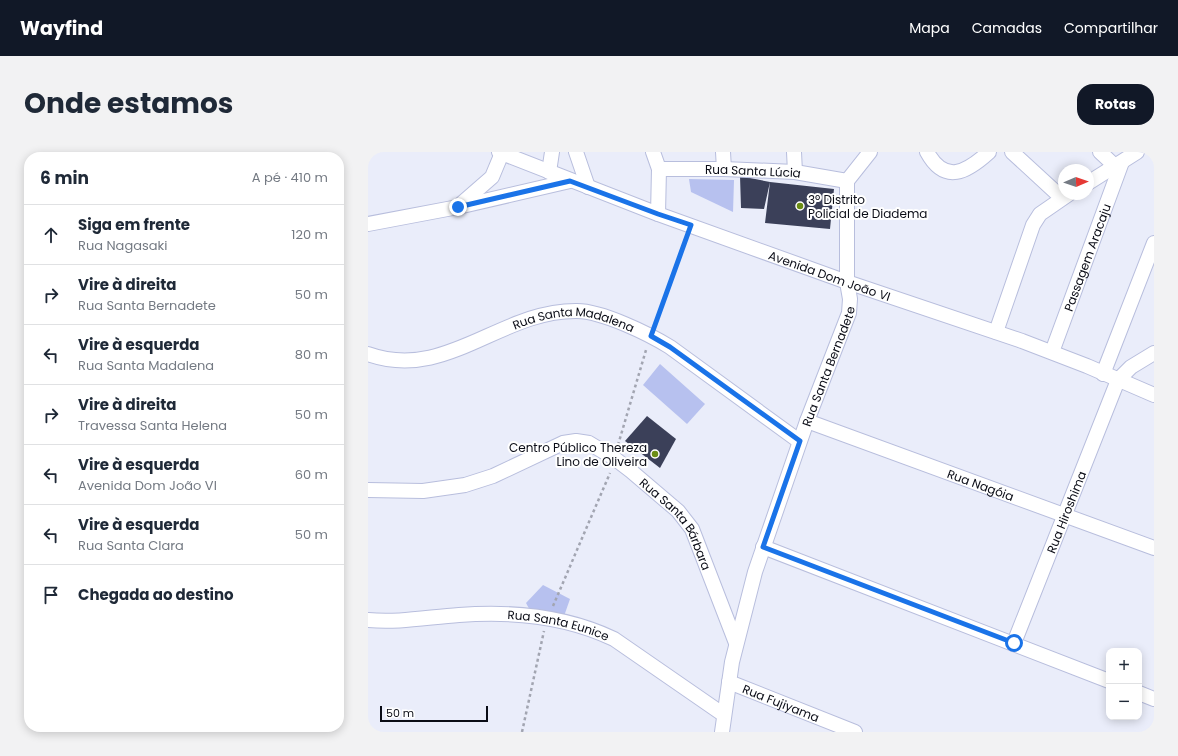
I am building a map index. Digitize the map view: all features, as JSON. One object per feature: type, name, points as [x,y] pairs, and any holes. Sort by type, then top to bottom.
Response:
[{"type":"street","points":[[549,172],[552,152]]},
{"type":"street","points":[[576,152],[588,187]]},
{"type":"street","points":[[653,152],[659,169],[658,214]]},
{"type":"street","points":[[723,152],[724,169]]},
{"type":"street","points":[[794,152],[795,172]]},
{"type":"street","points":[[847,181],[870,152]]},
{"type":"street","points":[[930,158],[946,172],[960,172],[978,162],[989,152]]},
{"type":"street","points":[[1012,152],[1058,190]]},
{"type":"street","points":[[1100,152],[1119,164]]},
{"type":"street","points":[[1094,179],[1137,152]]},
{"type":"street","points":[[458,207],[492,177],[501,153]]},
{"type":"street","name":"Avenida Dom João VI","points":[[501,153],[658,214],[847,282],[1052,352],[1154,395]]},
{"type":"street","name":"Passagem Aracaju","points":[[1052,352],[1119,164]]},
{"type":"street","name":"Rua Santa Lúcia","points":[[659,169],[724,169],[795,172],[847,181]]},
{"type":"street","points":[[492,177],[499,184],[515,192]]},
{"type":"street","points":[[368,224],[458,207],[515,192],[570,181]]},
{"type":"street","name":"Rua Santa Bernadete","points":[[722,732],[736,643],[755,572],[807,421],[849,313],[850,299],[847,282],[847,181]]},
{"type":"street","points":[[996,332],[1033,225],[1040,214],[1059,200]]},
{"type":"street","points":[[1103,374],[1154,243]]},
{"type":"street","name":"Rua Santa Madalena","points":[[368,354],[387,360],[406,362],[430,359],[450,353],[535,316],[578,311],[598,315],[651,336],[670,347],[800,441]]},
{"type":"street","points":[[1118,380],[1131,367],[1154,353]]},
{"type":"street","name":"Rua Hiroshima","points":[[1014,643],[1118,380]]},
{"type":"street","name":"Rua Nagóia","points":[[807,421],[1154,548]]},
{"type":"street","name":"Rua Santa Bárbara","points":[[368,490],[423,491],[465,485],[493,476],[563,443],[576,441],[589,443],[614,458],[678,511],[692,529],[736,643]]},
{"type":"street","points":[[763,547],[1106,680]]},
{"type":"street","name":"Rua Santa Eunice","points":[[368,620],[508,613],[547,618],[594,629],[614,638],[724,715]]},
{"type":"street","name":"Rua Fujiyama","points":[[729,682],[855,732]]},
{"type":"street","points":[[1142,694],[1154,699]]},
{"type":"path","points":[[522,732],[547,618],[608,480],[651,336],[691,225]]},
{"type":"shaded area","points":[[689,179],[734,180],[733,212],[691,192]]},
{"type":"shaded area","points":[[660,364],[705,404],[687,424],[643,385]]},
{"type":"shaded area","points":[[543,585],[570,599],[563,619],[532,614],[526,603]]},
{"type":"building","points":[[740,176],[770,182],[764,209],[741,208]]},
{"type":"building","name":"3º Distrito Policial de Diadema","points":[[770,182],[834,189],[830,229],[765,223]]},
{"type":"building","name":"Centro Público Thereza Lino de Oliveira","points":[[647,416],[676,439],[660,468],[625,441]]},
{"type":"place","name":"3º Distrito Policial de Diadema","points":[[800,206]]},
{"type":"place","name":"Centro Público Thereza Lino de Oliveira","points":[[655,454]]},
{"type":"route","points":[[458,207],[508,194],[570,181],[691,225],[651,336],[670,347],[800,441],[763,547],[1014,643]]}]
